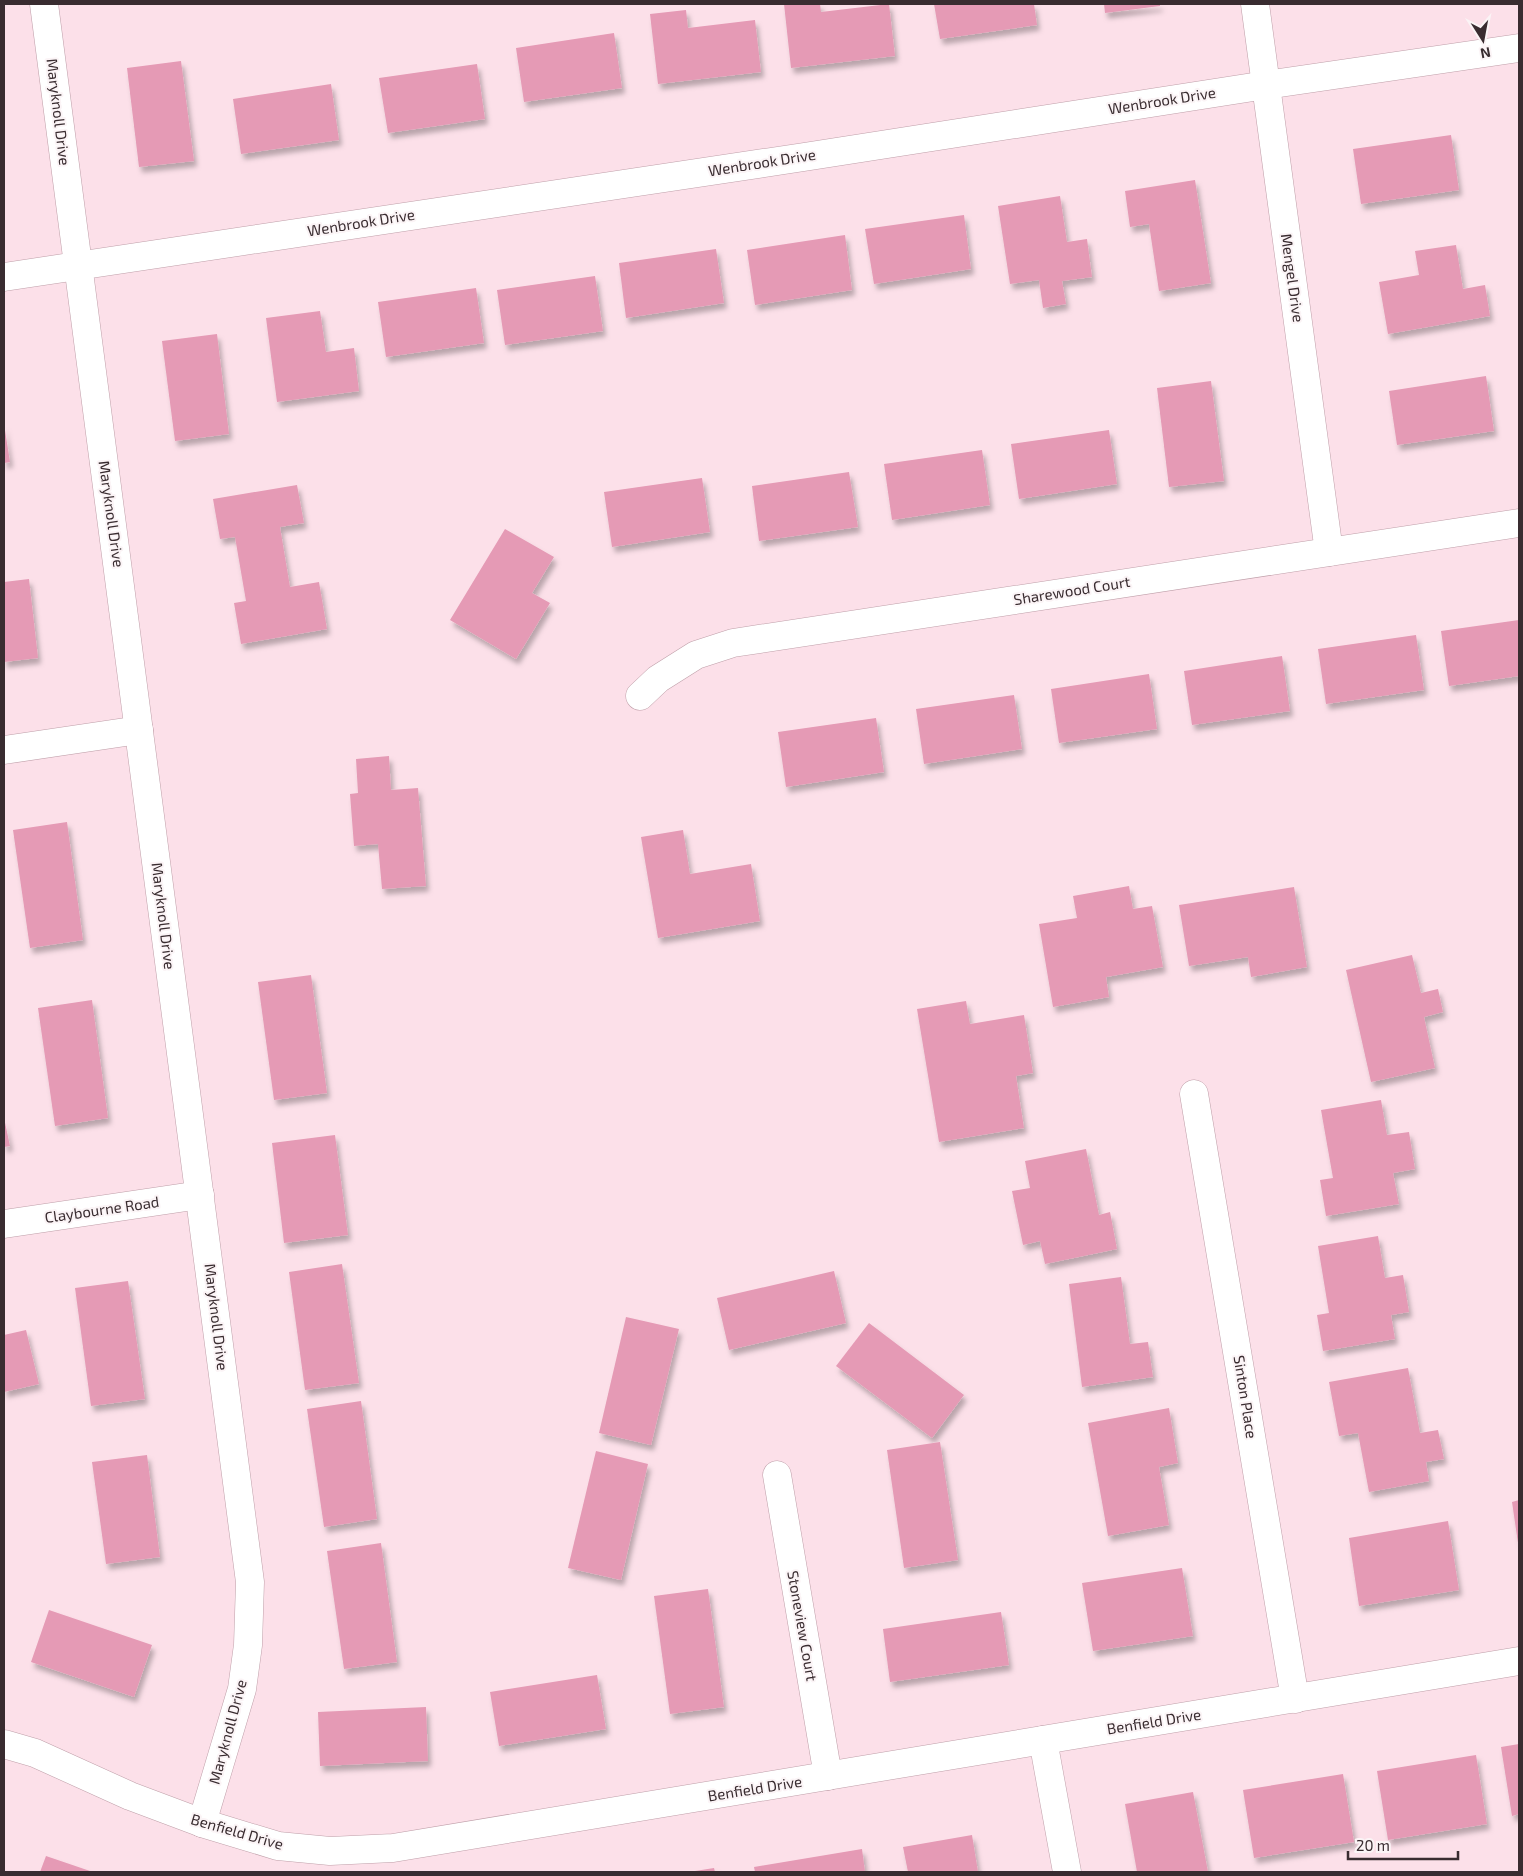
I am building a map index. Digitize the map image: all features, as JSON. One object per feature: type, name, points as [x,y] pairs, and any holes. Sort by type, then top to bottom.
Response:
[{"type":"street","name":"Maryknoll Drive","points":[[44,4],[250,1582],[248,1645],[242,1689],[202,1823]]},
{"type":"street","name":"Mengel Drive","points":[[1255,4],[1329,552]]},
{"type":"street","name":"Wenbrook Drive","points":[[4,276],[1519,48]]},
{"type":"street","name":"Sharewood Court","points":[[640,696],[658,679],[696,655],[733,643],[1519,523]]},
{"type":"street","points":[[4,750],[139,730]]},
{"type":"street","name":"Sinton Place","points":[[1194,1094],[1295,1698]]},
{"type":"street","name":"Claybourne Road","points":[[4,1224],[200,1195]]},
{"type":"street","name":"Stoneview Court","points":[[777,1475],[828,1776]]},
{"type":"street","name":"Benfield Drive","points":[[4,1744],[35,1753],[130,1796],[202,1823],[278,1846],[330,1851],[393,1848],[1519,1661]]},
{"type":"street","points":[[1043,1740],[1067,1872]]},
{"type":"building","points":[[784,4],[820,4],[821,12],[889,4],[895,56],[791,68]]},
{"type":"building","points":[[934,4],[1034,4],[1037,25],[940,39]]},
{"type":"building","points":[[1104,4],[1160,4],[1160,6],[1105,13]]},
{"type":"building","points":[[686,10],[688,28],[755,20],[761,72],[658,84],[650,14]]},
{"type":"building","points":[[614,33],[622,88],[524,102],[516,48]]},
{"type":"building","points":[[181,61],[194,161],[139,167],[127,68]]},
{"type":"building","points":[[477,64],[485,119],[388,133],[379,78]]},
{"type":"building","points":[[331,84],[339,140],[241,154],[233,99]]},
{"type":"building","points":[[1451,135],[1459,190],[1361,204],[1353,149]]},
{"type":"building","points":[[1195,180],[1211,283],[1159,291],[1149,224],[1130,227],[1125,191]]},
{"type":"building","points":[[1060,196],[1067,242],[1087,239],[1092,277],[1062,281],[1066,304],[1043,308],[1039,280],[1010,284],[998,206]]},
{"type":"building","points":[[964,215],[971,269],[874,284],[865,229]]},
{"type":"building","points":[[845,235],[852,290],[755,305],[747,250]]},
{"type":"building","points":[[1456,245],[1463,289],[1485,285],[1490,316],[1388,334],[1379,282],[1419,275],[1415,251]]},
{"type":"building","points":[[716,249],[724,303],[626,318],[619,263]]},
{"type":"building","points":[[595,276],[603,331],[505,345],[497,290]]},
{"type":"building","points":[[476,288],[484,343],[386,357],[378,302]]},
{"type":"building","points":[[320,311],[326,352],[354,348],[359,391],[277,402],[266,318]]},
{"type":"building","points":[[217,334],[229,434],[175,441],[162,341]]},
{"type":"building","points":[[1486,376],[1494,431],[1397,445],[1389,391]]},
{"type":"building","points":[[1211,381],[1224,481],[1169,487],[1157,388]]},
{"type":"building","points":[[4,424],[10,462],[4,463]]},
{"type":"building","points":[[1109,430],[1117,484],[1019,499],[1011,444]]},
{"type":"building","points":[[982,450],[990,505],[892,520],[884,464]]},
{"type":"building","points":[[849,472],[858,527],[759,541],[752,486]]},
{"type":"building","points":[[702,478],[710,532],[612,547],[604,492]]},
{"type":"building","points":[[297,485],[304,523],[280,527],[290,587],[319,582],[327,629],[241,644],[234,603],[246,601],[235,537],[220,539],[213,499]]},
{"type":"building","points":[[505,529],[554,557],[532,593],[550,603],[516,659],[450,620]]},
{"type":"building","points":[[29,579],[38,658],[4,662],[4,582]]},
{"type":"building","points":[[1519,620],[1519,676],[1449,686],[1441,631]]},
{"type":"building","points":[[1416,635],[1424,690],[1326,704],[1318,649]]},
{"type":"building","points":[[1282,656],[1290,711],[1192,725],[1184,671]]},
{"type":"building","points":[[1149,674],[1157,729],[1059,743],[1051,689]]},
{"type":"building","points":[[1014,695],[1022,749],[924,764],[916,709]]},
{"type":"building","points":[[876,718],[884,772],[786,787],[778,732]]},
{"type":"building","points":[[389,756],[391,790],[418,788],[426,886],[382,889],[378,844],[354,846],[350,794],[358,793],[356,759]]},
{"type":"building","points":[[67,822],[83,940],[30,948],[13,830]]},
{"type":"building","points":[[683,830],[690,874],[751,864],[760,921],[658,938],[641,837]]},
{"type":"building","points":[[1129,886],[1133,909],[1152,906],[1163,967],[1106,977],[1109,997],[1053,1007],[1039,924],[1077,918],[1073,896]]},
{"type":"building","points":[[1294,887],[1307,967],[1251,977],[1248,957],[1189,966],[1179,905]]},
{"type":"building","points":[[1412,955],[1421,993],[1438,989],[1443,1012],[1424,1017],[1435,1068],[1371,1082],[1346,970]]},
{"type":"building","points":[[311,975],[327,1093],[274,1100],[258,982]]},
{"type":"building","points":[[92,1000],[108,1118],[55,1126],[38,1008]]},
{"type":"building","points":[[966,1001],[970,1024],[1024,1015],[1033,1073],[1016,1076],[1024,1128],[939,1142],[917,1009]]},
{"type":"building","points":[[1381,1100],[1387,1135],[1409,1132],[1415,1169],[1393,1173],[1399,1204],[1326,1216],[1320,1180],[1333,1178],[1321,1110]]},
{"type":"building","points":[[4,1118],[10,1146],[4,1147]]},
{"type":"building","points":[[335,1135],[348,1235],[284,1243],[272,1143]]},
{"type":"building","points":[[1086,1149],[1099,1215],[1110,1212],[1117,1249],[1045,1264],[1040,1241],[1023,1245],[1012,1191],[1030,1188],[1025,1161]]},
{"type":"building","points":[[1378,1236],[1385,1278],[1403,1275],[1409,1312],[1391,1315],[1395,1339],[1323,1351],[1317,1315],[1329,1313],[1318,1246]]},
{"type":"building","points":[[342,1264],[359,1383],[305,1390],[289,1272]]},
{"type":"building","points":[[834,1271],[846,1323],[729,1350],[717,1298]]},
{"type":"building","points":[[1121,1277],[1130,1344],[1148,1342],[1153,1377],[1082,1387],[1069,1284]]},
{"type":"building","points":[[128,1281],[145,1399],[91,1406],[75,1288]]},
{"type":"building","points":[[626,1317],[679,1329],[651,1445],[599,1433]]},
{"type":"building","points":[[869,1323],[964,1395],[932,1438],[836,1366]]},
{"type":"building","points":[[26,1330],[39,1384],[4,1392],[4,1335]]},
{"type":"building","points":[[1408,1368],[1420,1433],[1438,1430],[1444,1459],[1426,1462],[1429,1481],[1369,1492],[1358,1433],[1339,1436],[1329,1382]]},
{"type":"building","points":[[361,1401],[377,1519],[324,1527],[307,1409]]},
{"type":"building","points":[[1169,1408],[1178,1463],[1159,1467],[1169,1525],[1108,1536],[1088,1423]]},
{"type":"building","points":[[940,1442],[958,1560],[904,1568],[887,1450]]},
{"type":"building","points":[[596,1451],[648,1464],[621,1580],[568,1568]]},
{"type":"building","points":[[147,1455],[160,1557],[106,1564],[92,1462]]},
{"type":"building","points":[[1519,1500],[1519,1543],[1518,1543],[1512,1502]]},
{"type":"building","points":[[1448,1521],[1459,1590],[1359,1606],[1349,1538]]},
{"type":"building","points":[[381,1543],[397,1662],[344,1669],[327,1551]]},
{"type":"building","points":[[1182,1568],[1193,1636],[1093,1651],[1082,1583]]},
{"type":"building","points":[[708,1589],[724,1707],[670,1714],[654,1596]]},
{"type":"building","points":[[49,1610],[152,1645],[134,1697],[31,1662]]},
{"type":"building","points":[[1001,1612],[1009,1665],[890,1682],[883,1629]]},
{"type":"building","points":[[597,1675],[606,1729],[499,1746],[490,1692]]},
{"type":"building","points":[[426,1707],[428,1761],[320,1766],[318,1712]]},
{"type":"building","points":[[1519,1744],[1519,1814],[1512,1816],[1501,1747]]},
{"type":"building","points":[[1476,1755],[1487,1824],[1388,1840],[1377,1771]]},
{"type":"building","points":[[1343,1774],[1354,1842],[1254,1858],[1243,1790]]},
{"type":"building","points":[[1193,1792],[1208,1872],[1137,1872],[1125,1804]]},
{"type":"building","points":[[972,1835],[978,1872],[908,1872],[903,1847]]},
{"type":"building","points":[[862,1849],[865,1872],[755,1872],[754,1867]]},
{"type":"building","points":[[46,1856],[93,1872],[40,1872]]},
{"type":"building","points":[[714,1868],[715,1872],[695,1872],[695,1871]]}]
